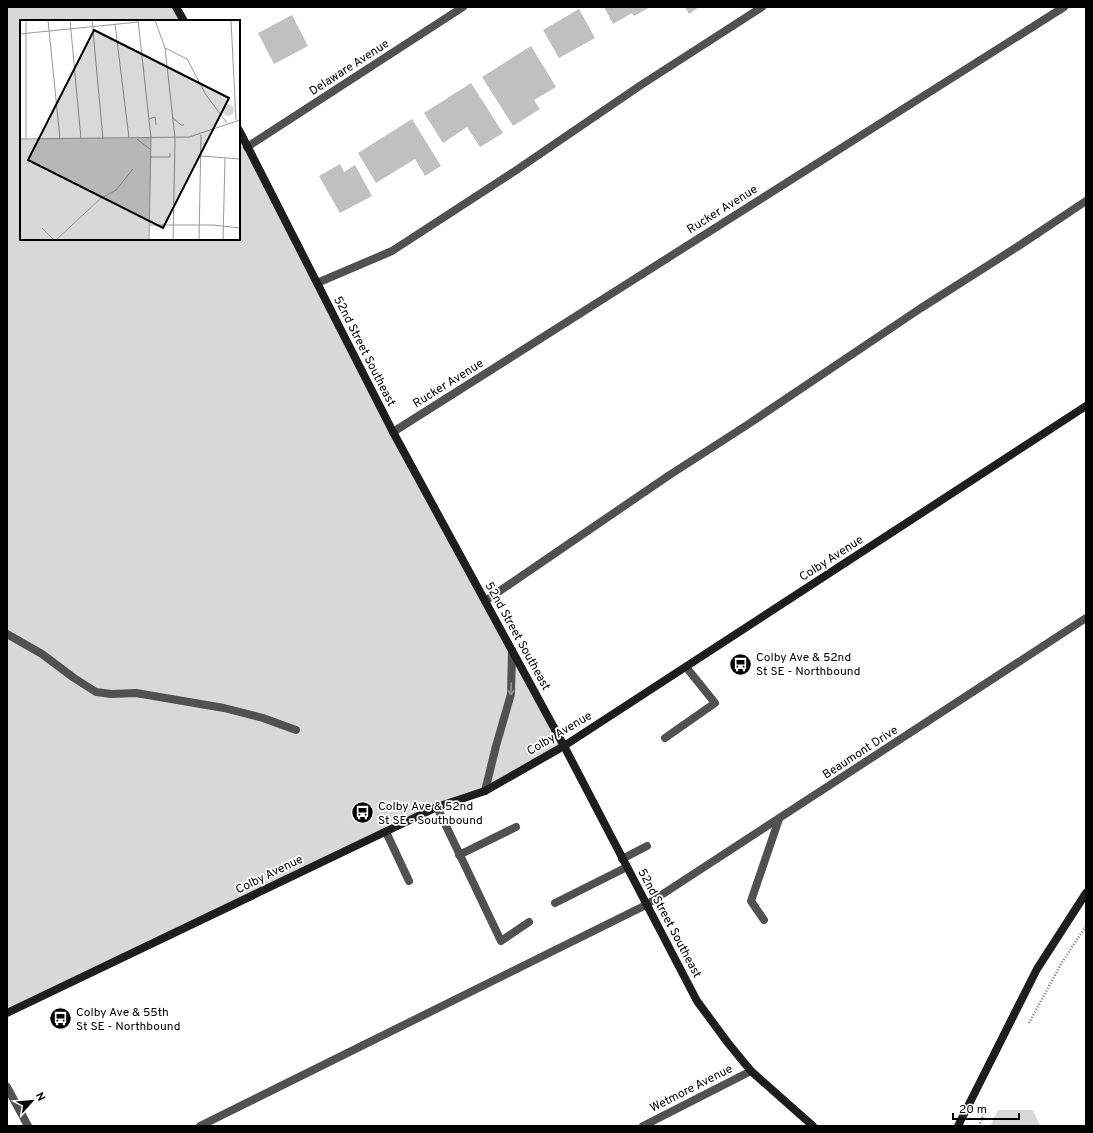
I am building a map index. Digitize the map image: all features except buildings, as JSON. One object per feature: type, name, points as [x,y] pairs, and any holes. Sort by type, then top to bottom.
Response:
[{"type":"street","points":[[176,7],[183,20]]},
{"type":"street","name":"Delaware Avenue","points":[[247,147],[463,7]]},
{"type":"street","points":[[317,283],[392,251],[762,7]]},
{"type":"street","name":"Rucker Avenue","points":[[393,432],[1064,7]]},
{"type":"street","name":"52nd Street Southeast","points":[[240,132],[393,432],[564,746],[646,905],[698,1001],[728,1043],[751,1070],[814,1126]]},
{"type":"street","points":[[485,601],[668,476],[747,425],[921,308],[1086,201]]},
{"type":"street","name":"Colby Avenue","points":[[7,1013],[436,807],[485,791],[564,746],[1086,406]]},
{"type":"street","name":"Beaumont Drive","points":[[200,1126],[646,905],[1086,618]]},
{"type":"street","points":[[7,634],[42,654],[74,678],[96,692],[111,694],[136,693],[224,708],[263,718],[296,730]]},
{"type":"street","points":[[485,791],[511,694],[512,650]]},
{"type":"street","points":[[665,738],[715,703],[686,667]]},
{"type":"street","points":[[436,807],[501,942],[529,922]]},
{"type":"street","points":[[764,920],[752,901],[779,819]]},
{"type":"street","points":[[459,855],[516,827]]},
{"type":"street","points":[[386,832],[409,881]]},
{"type":"street","points":[[622,859],[646,846]]},
{"type":"street","points":[[555,903],[627,867]]},
{"type":"street","points":[[958,1126],[1037,969],[1086,893]]},
{"type":"street","name":"Wetmore Avenue","points":[[643,1126],[751,1070]]},
{"type":"street","points":[[7,1087],[28,1126]]},
{"type":"path","points":[[1027,1027],[1061,964],[1086,926]]},
{"type":"path","points":[[979,1126],[987,1104]]},
{"type":"shaded area","points":[[7,7],[176,7],[183,20],[20,20],[20,240],[240,240],[240,132],[393,432],[564,746],[485,791],[437,807],[7,1013]]},
{"type":"shaded area","points":[[998,1110],[1033,1110],[1040,1126],[990,1126]]},
{"type":"place","name":"Colby Ave & 52nd St SE - Northbound","points":[[741,664]]},
{"type":"place","name":"Colby Ave & 52nd St SE - Southbound","points":[[363,813]]},
{"type":"place","name":"Colby Ave & 55th St SE - Northbound","points":[[61,1019]]}]
